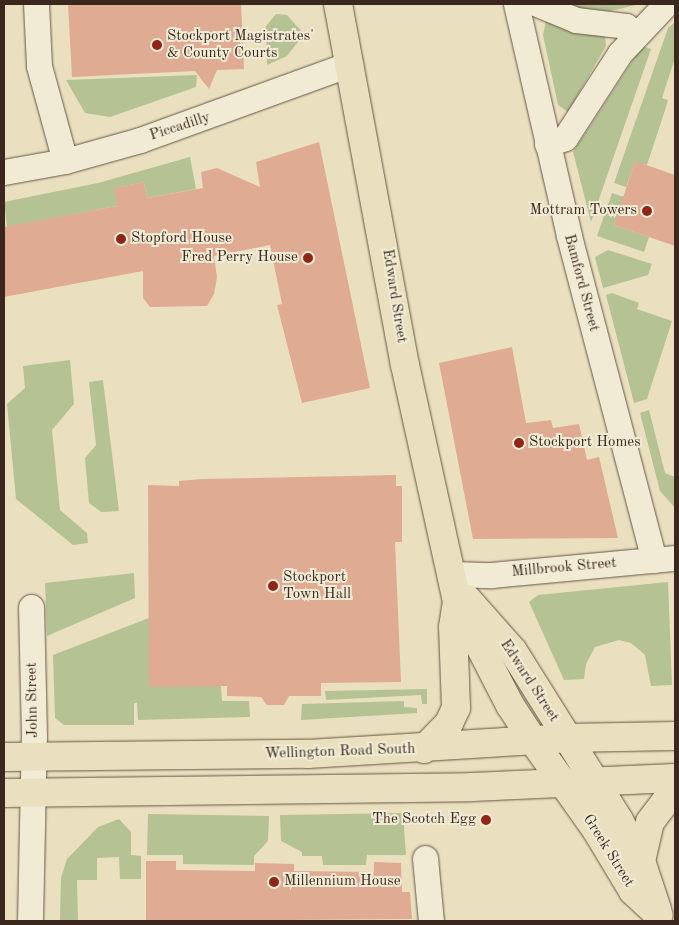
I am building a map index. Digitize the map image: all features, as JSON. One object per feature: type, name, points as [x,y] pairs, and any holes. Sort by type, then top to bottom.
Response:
[{"type":"main road","name":"Edward Street","points":[[338,4],[405,365],[441,541],[455,588],[510,705],[563,783]]},
{"type":"main road","name":"Edward Street","points":[[455,588],[513,651],[596,782]]},
{"type":"main road","points":[[424,749],[450,723],[456,708],[453,627],[455,588]]},
{"type":"main road","name":"Wellington Road South","points":[[4,757],[289,755],[424,749],[567,738],[675,736]]},
{"type":"main road","points":[[4,793],[563,783],[675,778]]},
{"type":"main road","name":"Greek Street","points":[[596,782],[641,861],[661,918]]},
{"type":"main road","name":"Greek Street","points":[[563,783],[633,891],[661,918]]},
{"type":"main road","points":[[641,861],[650,822],[675,789]]},
{"type":"street","points":[[36,4],[39,66],[66,161]]},
{"type":"street","name":"Bamford Street","points":[[516,4],[547,144],[665,559]]},
{"type":"street","points":[[537,4],[576,20],[626,26],[636,33]]},
{"type":"street","points":[[547,144],[565,138],[603,76],[636,33],[666,4]]},
{"type":"street","name":"Piccadilly","points":[[4,172],[66,161],[209,118],[350,64]]},
{"type":"street","name":"Millbrook Street","points":[[455,588],[491,575],[665,559]]},
{"type":"street","name":"John Street","points":[[30,921],[33,756],[31,607]]},
{"type":"street","points":[[425,858],[432,921]]},
{"type":"green space","points":[[560,4],[640,4],[598,14]]},
{"type":"green space","points":[[276,14],[287,15],[304,34],[287,56],[267,65],[266,26]]},
{"type":"green space","points":[[546,21],[605,36],[606,46],[568,112],[558,105],[543,35]]},
{"type":"green space","points":[[675,22],[675,58],[662,98],[668,100],[647,165],[635,162],[626,187],[614,183],[668,28]]},
{"type":"green space","points":[[642,46],[651,49],[591,222],[573,152]]},
{"type":"green space","points":[[197,75],[196,87],[110,117],[85,113],[66,80]]},
{"type":"green space","points":[[190,157],[196,189],[147,198],[144,182],[115,188],[117,206],[7,227],[4,202],[98,183]]},
{"type":"green space","points":[[612,193],[624,197],[614,225],[649,237],[644,252],[597,236]]},
{"type":"green space","points":[[608,250],[652,264],[648,275],[603,288],[595,257]]},
{"type":"green space","points":[[612,293],[639,303],[637,309],[672,321],[647,399],[634,403],[606,295]]},
{"type":"green space","points":[[70,360],[74,404],[52,430],[60,510],[87,533],[88,543],[73,545],[16,499],[7,404],[25,388],[23,366]]},
{"type":"green space","points":[[103,380],[119,511],[101,512],[89,503],[85,458],[96,445],[89,382]]},
{"type":"green space","points":[[649,410],[665,473],[675,477],[675,508],[660,491],[640,413]]},
{"type":"green space","points":[[134,573],[135,598],[47,636],[45,583]]},
{"type":"green space","points":[[668,582],[672,685],[651,686],[645,655],[631,643],[619,640],[595,647],[586,664],[584,679],[564,680],[529,602],[538,595]]},
{"type":"green space","points":[[149,618],[221,686],[222,701],[249,701],[250,717],[138,720],[137,703],[134,703],[134,725],[64,725],[55,718],[53,655]]},
{"type":"green space","points":[[427,689],[427,704],[422,704],[421,695],[326,700],[325,691]]},
{"type":"green space","points":[[404,701],[404,707],[417,708],[417,713],[301,720],[302,704]]},
{"type":"green space","points":[[403,813],[406,855],[367,855],[366,865],[323,865],[322,856],[302,856],[302,852],[281,841],[280,815]]},
{"type":"green space","points":[[148,814],[269,816],[268,841],[254,856],[254,865],[183,864],[183,855],[147,855]]},
{"type":"green space","points":[[119,819],[131,832],[131,855],[141,856],[141,879],[120,879],[119,857],[97,858],[97,880],[77,880],[78,921],[60,921],[61,878],[67,859],[98,827]]},
{"type":"building","name":"Stockport Magistrates' & County Courts","points":[[68,4],[241,4],[244,69],[217,70],[209,89],[195,71],[72,77]]},
{"type":"building","points":[[319,142],[370,388],[302,403],[277,305],[282,304],[270,245],[214,256],[217,277],[214,294],[207,306],[150,307],[143,298],[143,271],[4,297],[4,227],[117,206],[114,188],[144,182],[147,198],[203,188],[201,172],[217,168],[260,187],[256,162]]},
{"type":"building","name":"Mottram Towers","points":[[635,161],[675,175],[675,246],[614,225]]},
{"type":"building","name":"Stockport Homes","points":[[512,347],[526,423],[551,420],[553,428],[579,424],[587,460],[599,457],[618,538],[473,539],[439,363]]},
{"type":"building","name":"Stockport Town Hall","points":[[396,475],[396,486],[402,486],[402,542],[395,542],[401,682],[321,683],[321,696],[289,696],[284,705],[267,705],[261,697],[227,696],[227,686],[149,687],[148,485],[179,486],[179,481],[202,479]]},
{"type":"building","name":"Millennium House","points":[[146,861],[176,861],[176,870],[255,871],[255,863],[294,864],[294,871],[374,872],[374,862],[401,863],[402,892],[410,892],[412,919],[146,921]]},
{"type":"place","name":"Stockport Magistrates' & County Courts","points":[[157,45]]},
{"type":"place","name":"Mottram Towers","points":[[647,211]]},
{"type":"place","name":"Stopford House","points":[[121,239]]},
{"type":"place","name":"Fred Perry House","points":[[308,258]]},
{"type":"place","name":"Stockport Homes","points":[[519,443]]},
{"type":"place","name":"Stockport Town Hall","points":[[273,586]]},
{"type":"place","name":"The Scotch Egg","points":[[486,820]]},
{"type":"place","name":"Millennium House","points":[[274,882]]}]
